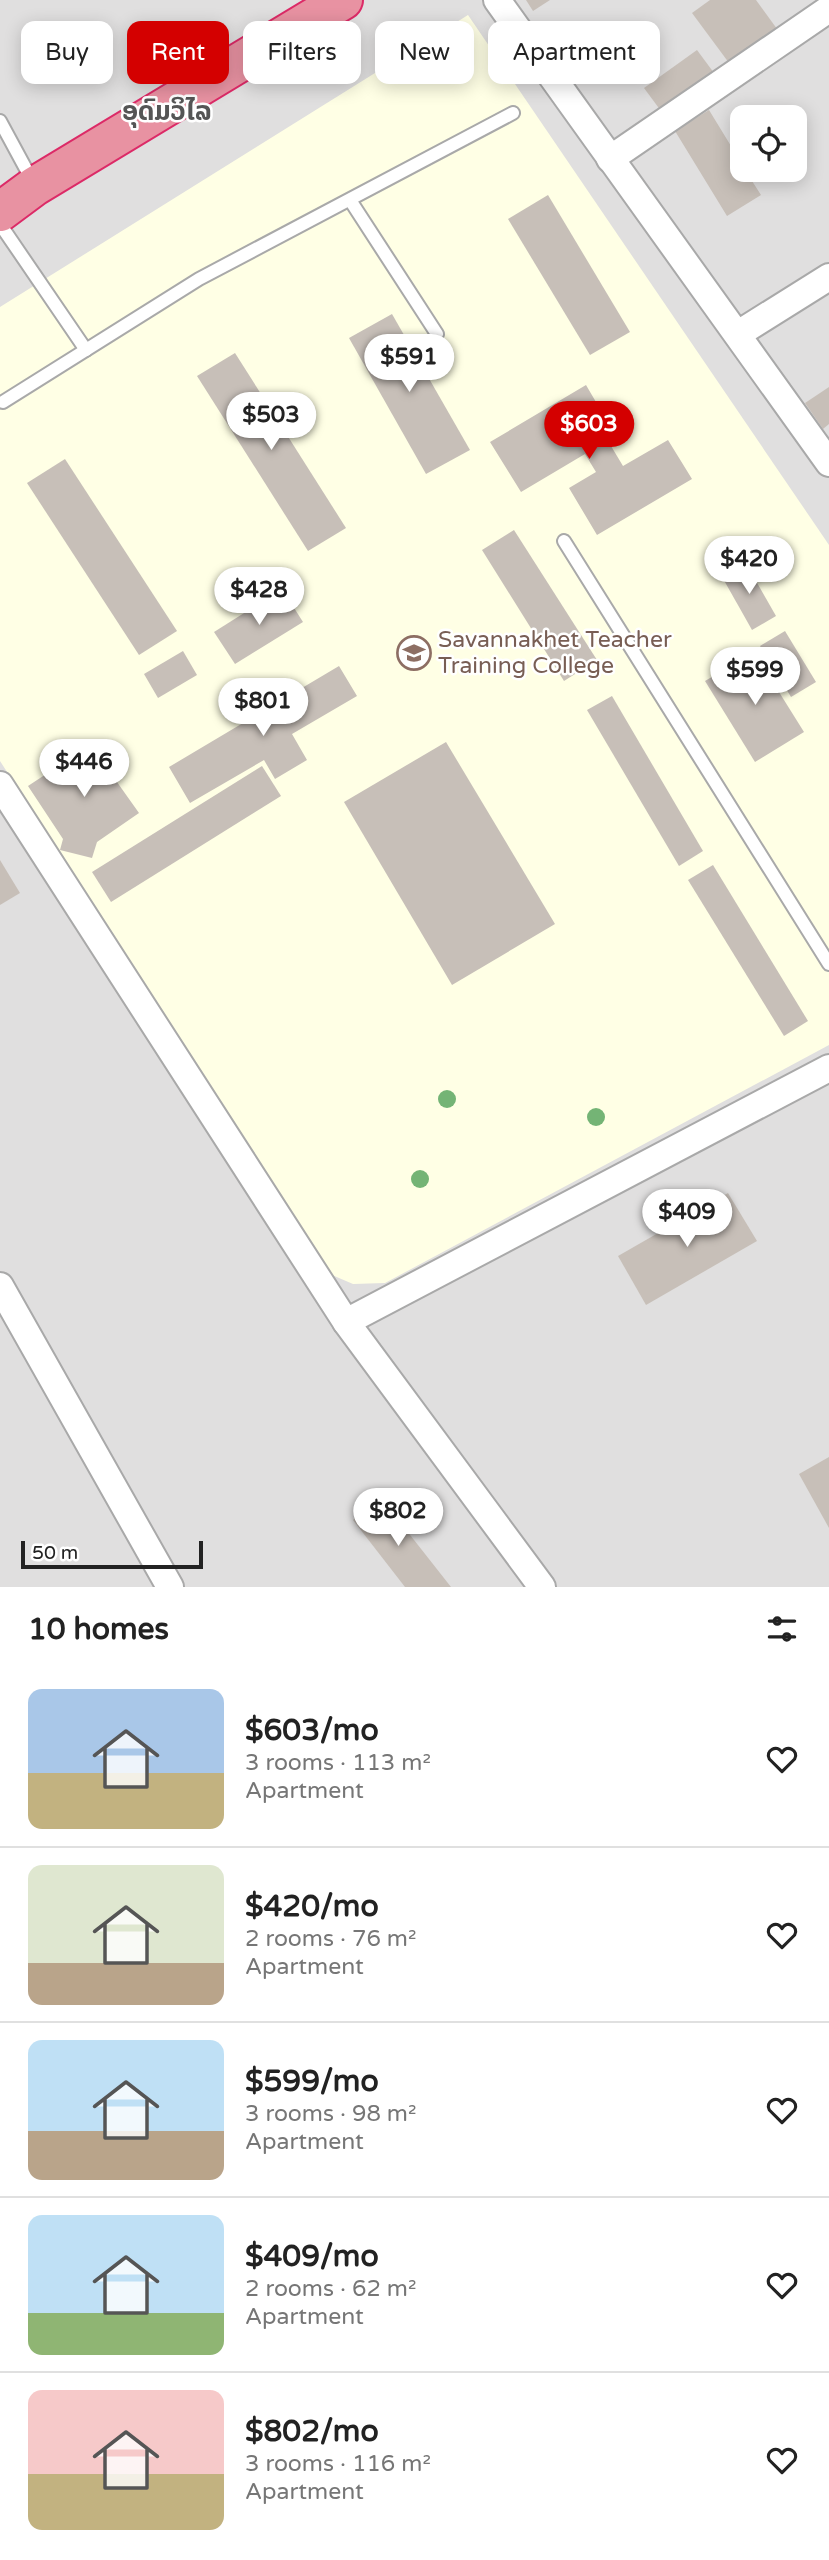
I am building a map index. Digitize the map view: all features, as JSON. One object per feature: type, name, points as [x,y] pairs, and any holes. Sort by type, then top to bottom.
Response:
[{"type":"highway","points":[[0,212],[35,186],[343,0]]},
{"type":"street","points":[[496,0],[829,463]]},
{"type":"street","points":[[610,159],[829,9]]},
{"type":"street","points":[[738,334],[829,277]]},
{"type":"street","points":[[0,785],[346,1321],[542,1587]]},
{"type":"street","points":[[346,1321],[829,1068]]},
{"type":"street","points":[[0,1286],[170,1587]]},
{"type":"lane","points":[[2,402],[199,279],[513,113]]},
{"type":"lane","points":[[0,121],[35,186]]},
{"type":"lane","points":[[350,200],[437,334]]},
{"type":"lane","points":[[0,224],[86,350]]},
{"type":"lane","points":[[564,541],[829,964]]},
{"type":"shaded area","points":[[0,0],[829,0],[829,1587],[0,1587]]},
{"type":"shaded area","name":"Savannakhet Teacher Training College","points":[[468,15],[472,21],[458,21]]},
{"type":"shaded area","name":"Savannakhet Teacher Training College","points":[[474,24],[488,44],[488,84],[515,84],[829,545],[829,1045],[385,1283],[353,1284],[332,1275],[0,761],[0,307],[375,73],[375,84],[474,84]]},
{"type":"building","points":[[526,0],[550,0],[533,11]]},
{"type":"building","points":[[710,0],[756,0],[780,33],[732,67],[692,13]]},
{"type":"building","points":[[697,50],[714,73],[661,111],[644,88],[650,84],[660,84],[660,77]]},
{"type":"building","points":[[709,110],[730,144],[730,182],[753,182],[761,195],[727,216],[675,131]]},
{"type":"building","points":[[548,195],[630,332],[590,355],[508,219]]},
{"type":"building","points":[[392,314],[470,450],[426,474],[349,338]]},
{"type":"building","points":[[235,353],[346,528],[308,551],[197,376]]},
{"type":"building","points":[[586,385],[613,431],[605,436],[623,466],[668,440],[692,479],[597,535],[569,488],[596,472],[585,454],[521,492],[490,442]]},
{"type":"building","points":[[829,387],[829,424],[823,429],[805,403]]},
{"type":"building","points":[[65,459],[177,631],[139,655],[27,483]]},
{"type":"building","points":[[514,530],[597,660],[564,681],[482,550]]},
{"type":"building","points":[[745,562],[776,616],[752,630],[721,575]]},
{"type":"building","points":[[282,589],[303,622],[235,664],[214,632]]},
{"type":"building","points":[[785,631],[816,682],[791,697],[760,646]]},
{"type":"building","points":[[183,651],[197,675],[158,698],[144,674]]},
{"type":"building","points":[[754,652],[804,732],[755,762],[705,681]]},
{"type":"building","points":[[339,666],[357,696],[292,734],[307,760],[275,779],[264,760],[190,803],[169,767]]},
{"type":"building","points":[[612,696],[703,851],[679,866],[587,710]]},
{"type":"building","points":[[76,740],[112,749],[107,768],[139,813],[97,842],[92,858],[60,850],[63,839],[28,786],[72,757]]},
{"type":"building","points":[[446,742],[555,924],[452,985],[344,802]]},
{"type":"building","points":[[262,766],[281,796],[111,902],[92,872]]},
{"type":"building","points":[[0,860],[20,893],[0,905]]},
{"type":"building","points":[[713,865],[808,1021],[784,1036],[688,880]]},
{"type":"building","points":[[728,1193],[757,1241],[646,1305],[618,1256]]},
{"type":"building","points":[[829,1457],[829,1528],[799,1474]]},
{"type":"building","points":[[381,1498],[451,1587],[405,1587],[353,1520]]},
{"type":"place","name":"Savannakhet Teacher Training College","points":[[414,653]]},
{"type":"district","name":"ອຸດົມວິໄລ","points":[[167,111]]}]
